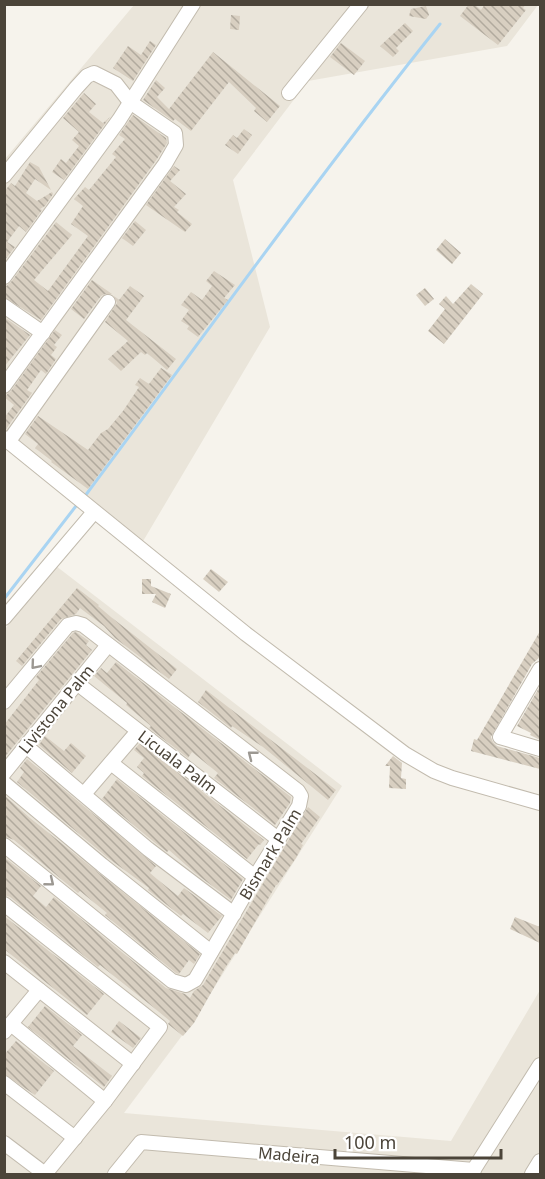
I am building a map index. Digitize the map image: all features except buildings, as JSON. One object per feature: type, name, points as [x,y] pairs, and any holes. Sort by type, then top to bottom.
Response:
[{"type":"street","points":[[4,278],[120,120],[194,4]]},
{"type":"street","points":[[289,93],[361,4]]},
{"type":"street","points":[[4,176],[90,74],[98,74],[116,84],[130,102],[174,130],[176,145],[165,164],[4,386]]},
{"type":"street","points":[[108,302],[7,440],[246,634],[405,754],[434,771],[452,778],[540,803]]},
{"type":"street","points":[[4,306],[43,333]]},
{"type":"street","points":[[4,618],[94,512]]},
{"type":"street","name":"Bismark Palm","points":[[4,844],[172,981],[186,985],[195,980],[299,806],[301,796],[298,791],[83,625],[76,623],[68,626],[5,700]]},
{"type":"street","name":"Livistona Palm","points":[[4,773],[108,645]]},
{"type":"street","points":[[540,669],[500,737],[540,749]]},
{"type":"street","name":"Licuala Palm","points":[[78,684],[278,839]]},
{"type":"street","points":[[84,794],[138,731]]},
{"type":"street","points":[[26,746],[148,849],[234,914]]},
{"type":"street","points":[[111,763],[255,877]]},
{"type":"street","points":[[4,783],[211,952]]},
{"type":"street","points":[[4,904],[160,1027],[105,1101],[45,1174],[4,1143]]},
{"type":"street","points":[[4,962],[133,1064]]},
{"type":"street","points":[[39,990],[8,1028],[105,1101]]},
{"type":"street","points":[[472,1172],[540,1065]]},
{"type":"street","points":[[4,1083],[75,1138]]},
{"type":"street","name":"Madeira","points":[[115,1174],[141,1142],[472,1172]]},
{"type":"street","points":[[532,1174],[540,1161]]},
{"type":"shaded area","points":[[134,5],[538,5],[507,46],[308,81],[233,180],[270,327],[139,548],[5,438],[5,159]]},
{"type":"shaded area","points":[[56,566],[342,786],[193,1021],[124,1113],[451,1141],[540,990],[540,1174],[5,1174],[5,629]]},
{"type":"waterway","points":[[85,496],[305,199],[440,24]]},
{"type":"waterway","points":[[4,599],[76,506]]}]
